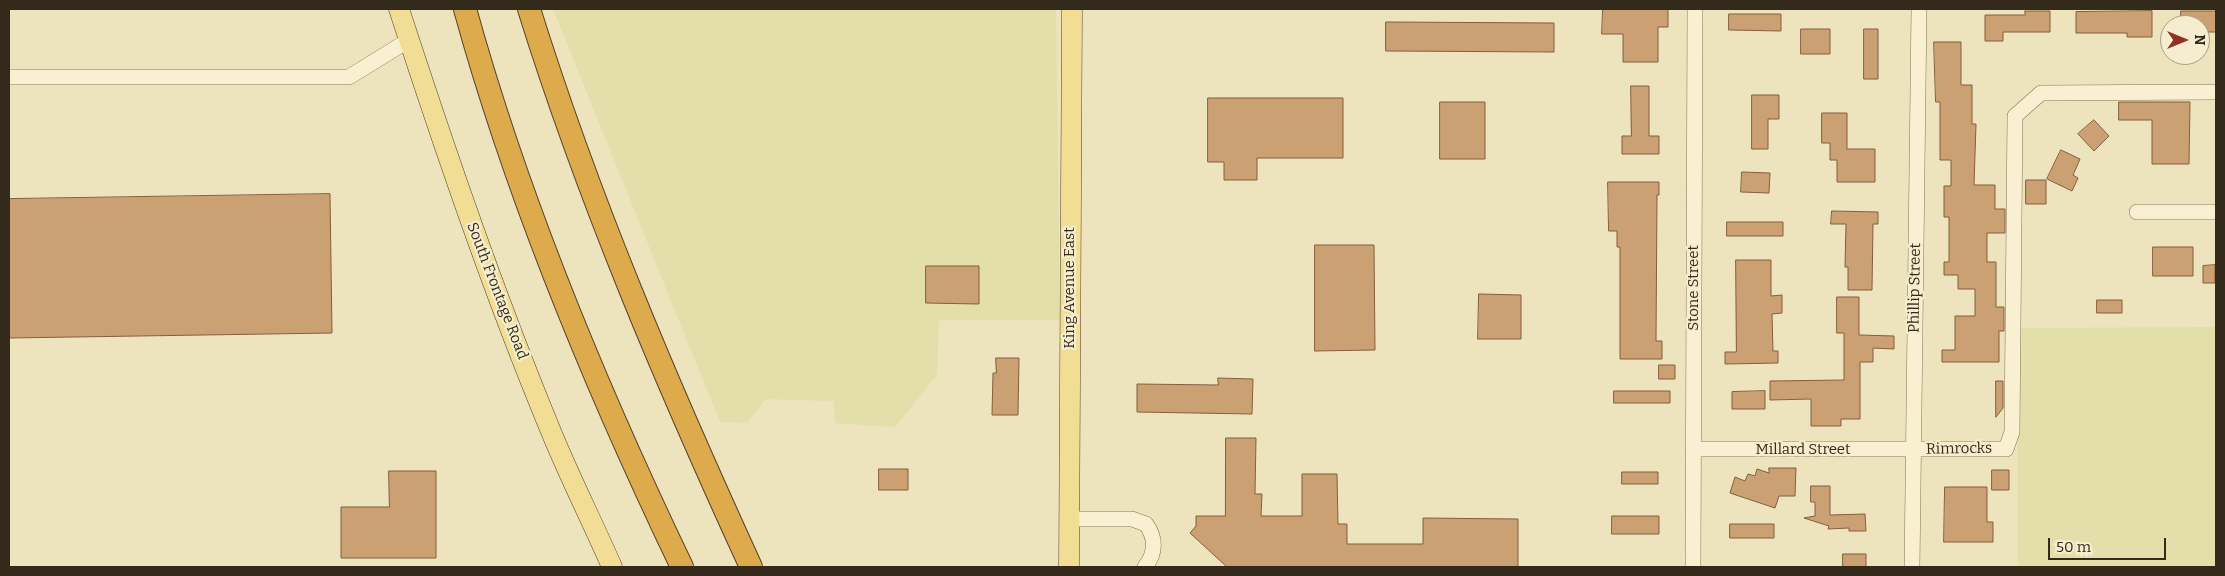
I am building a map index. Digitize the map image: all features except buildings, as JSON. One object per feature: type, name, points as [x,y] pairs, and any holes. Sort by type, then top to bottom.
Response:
[{"type":"highway","points":[[465,9],[485,82],[549,261],[637,473],[682,567]]},
{"type":"highway","points":[[529,9],[546,63],[610,243],[696,447],[751,567]]},
{"type":"main road","name":"South Frontage Road","points":[[398,9],[448,160],[486,265],[550,430],[612,567]]},
{"type":"main road","name":"King Avenue East","points":[[1069,567],[1072,9]]},
{"type":"street","name":"Stone Street","points":[[1693,567],[1695,9]]},
{"type":"street","name":"Phillip Street","points":[[1912,567],[1919,9]]},
{"type":"street","points":[[9,77],[349,77],[409,40]]},
{"type":"street","name":"Rimrocks","points":[[1913,450],[2006,449],[2012,432],[2015,116],[2041,93],[2216,92]]},
{"type":"street","points":[[2137,212],[2216,212]]},
{"type":"street","name":"Millard Street","points":[[1694,449],[1913,450]]},
{"type":"street","points":[[1070,519],[1132,519],[1146,524],[1153,534],[1154,544],[1151,560],[1145,567]]},
{"type":"shaded area","points":[[553,9],[1056,9],[1060,320],[939,320],[937,375],[895,427],[835,423],[834,401],[766,399],[747,423],[720,422]]},
{"type":"shaded area","points":[[2216,327],[2216,567],[2018,567],[2017,328]]}]
